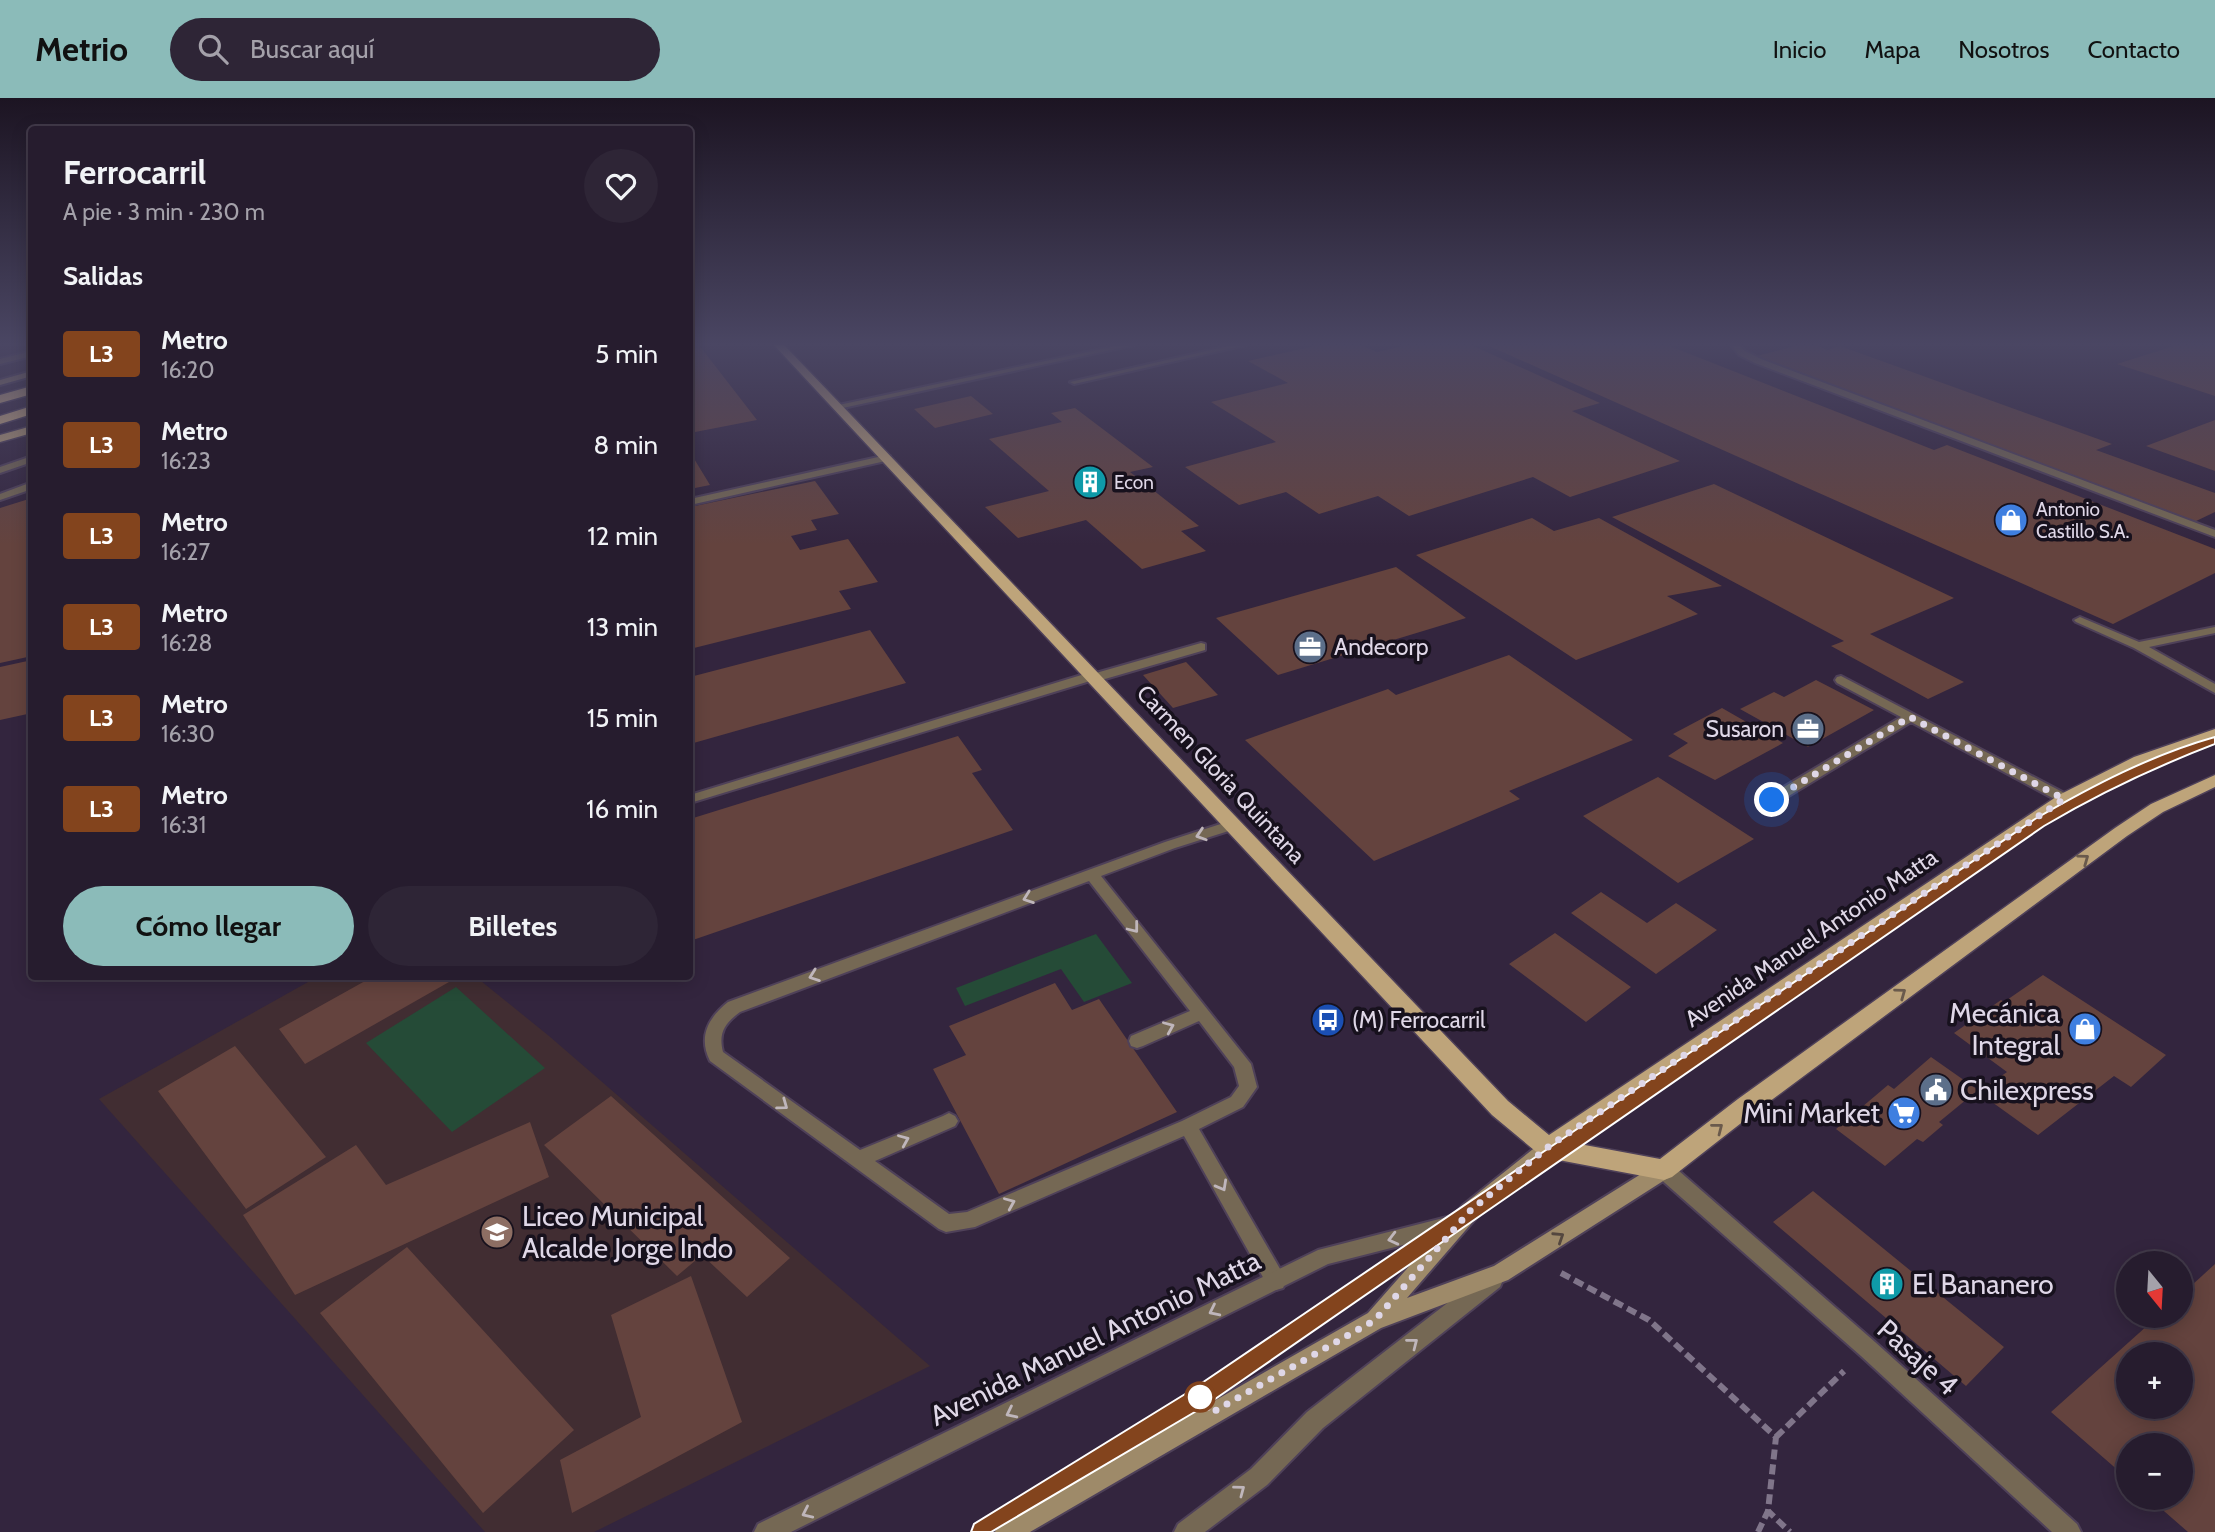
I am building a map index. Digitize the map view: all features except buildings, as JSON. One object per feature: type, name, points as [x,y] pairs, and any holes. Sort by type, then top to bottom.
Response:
[{"type":"highway","points":[[0,420],[26,412]]},
{"type":"main road","name":"Carmen Gloria Quintana","points":[[844,412],[1500,1108],[1548,1147],[1664,1170]]},
{"type":"main road","points":[[0,439],[28,430]]},
{"type":"main road","name":"Avenida Manuel Antonio Matta","points":[[1375,1320],[1459,1223],[1548,1147],[2064,799],[2140,761],[2215,734]]},
{"type":"main road","name":"Avenida Manuel Antonio Matta","points":[[1007,1532],[1375,1320],[1501,1273],[1530,1256],[1664,1170],[1746,1105],[2121,832],[2157,808],[2215,780]]},
{"type":"street","points":[[1893,412],[2215,534]]},
{"type":"street","points":[[693,501],[887,458]]},
{"type":"street","points":[[0,470],[28,460]]},
{"type":"street","points":[[0,497],[28,486]]},
{"type":"street","points":[[2080,620],[2138,646],[2215,689]]},
{"type":"street","points":[[2138,646],[2215,630]]},
{"type":"street","points":[[693,798],[1093,677],[1201,648]]},
{"type":"street","points":[[1841,680],[2064,799]]},
{"type":"street","points":[[1772,800],[1910,717]]},
{"type":"street","points":[[1092,875],[1242,1064],[1248,1087],[1237,1102],[1188,1126],[968,1221],[946,1223],[716,1056],[712,1035],[724,1014],[746,1001],[1092,875],[1233,825]]},
{"type":"street","points":[[1137,1041],[1201,1013]]},
{"type":"street","points":[[858,1160],[949,1121]]},
{"type":"street","points":[[1188,1126],[1276,1281]]},
{"type":"street","name":"Pasaje 4","points":[[1664,1170],[1868,1349],[2069,1532]]},
{"type":"street","name":"Avenida Manuel Antonio Matta","points":[[766,1532],[1325,1256],[1459,1223]]},
{"type":"street","name":"Avenida Manuel Antonio Matta","points":[[1186,1532],[1259,1477],[1315,1420],[1501,1273]]},
{"type":"path","points":[[1530,1256],[1649,1320],[1776,1437]]},
{"type":"path","points":[[1758,1532],[1768,1511],[1776,1437],[1868,1349]]},
{"type":"path","points":[[1768,1511],[1790,1532]]},
{"type":"shaded area","name":"Liceo Municipal Alcalde Jorge Indo","points":[[312,980],[480,980],[549,1036],[930,1366],[594,1532],[485,1532],[99,1099]]},
{"type":"green space","points":[[1096,934],[1132,983],[1084,1002],[1061,969],[965,1006],[956,988]]},
{"type":"green space","points":[[456,987],[545,1068],[452,1132],[366,1043]]},
{"type":"metro line","name":"L3","points":[[983,1532],[1197,1398],[2039,823],[2092,792],[2148,765],[2215,741]]},
{"type":"place","name":"Econ","points":[[1090,482]]},
{"type":"place","name":"Antonio Castillo S.A.","points":[[2011,520]]},
{"type":"place","name":"Andecorp","points":[[1310,647]]},
{"type":"place","name":"Susaron","points":[[1808,729]]},
{"type":"place","name":"(M) Ferrocarril","points":[[1328,1020]]},
{"type":"place","name":"Mecánica Integral","points":[[2085,1029]]},
{"type":"place","name":"Chilexpress","points":[[1936,1090]]},
{"type":"place","name":"Mini Market","points":[[1904,1113]]},
{"type":"place","name":"Liceo Municipal Alcalde Jorge Indo","points":[[497,1232]]},
{"type":"place","name":"El Bananero","points":[[1887,1284]]},
{"type":"route","points":[[1200,1397],[1211,1413],[1375,1320],[1470,1211],[1548,1147],[2064,799],[1910,717],[1772,800]]}]
